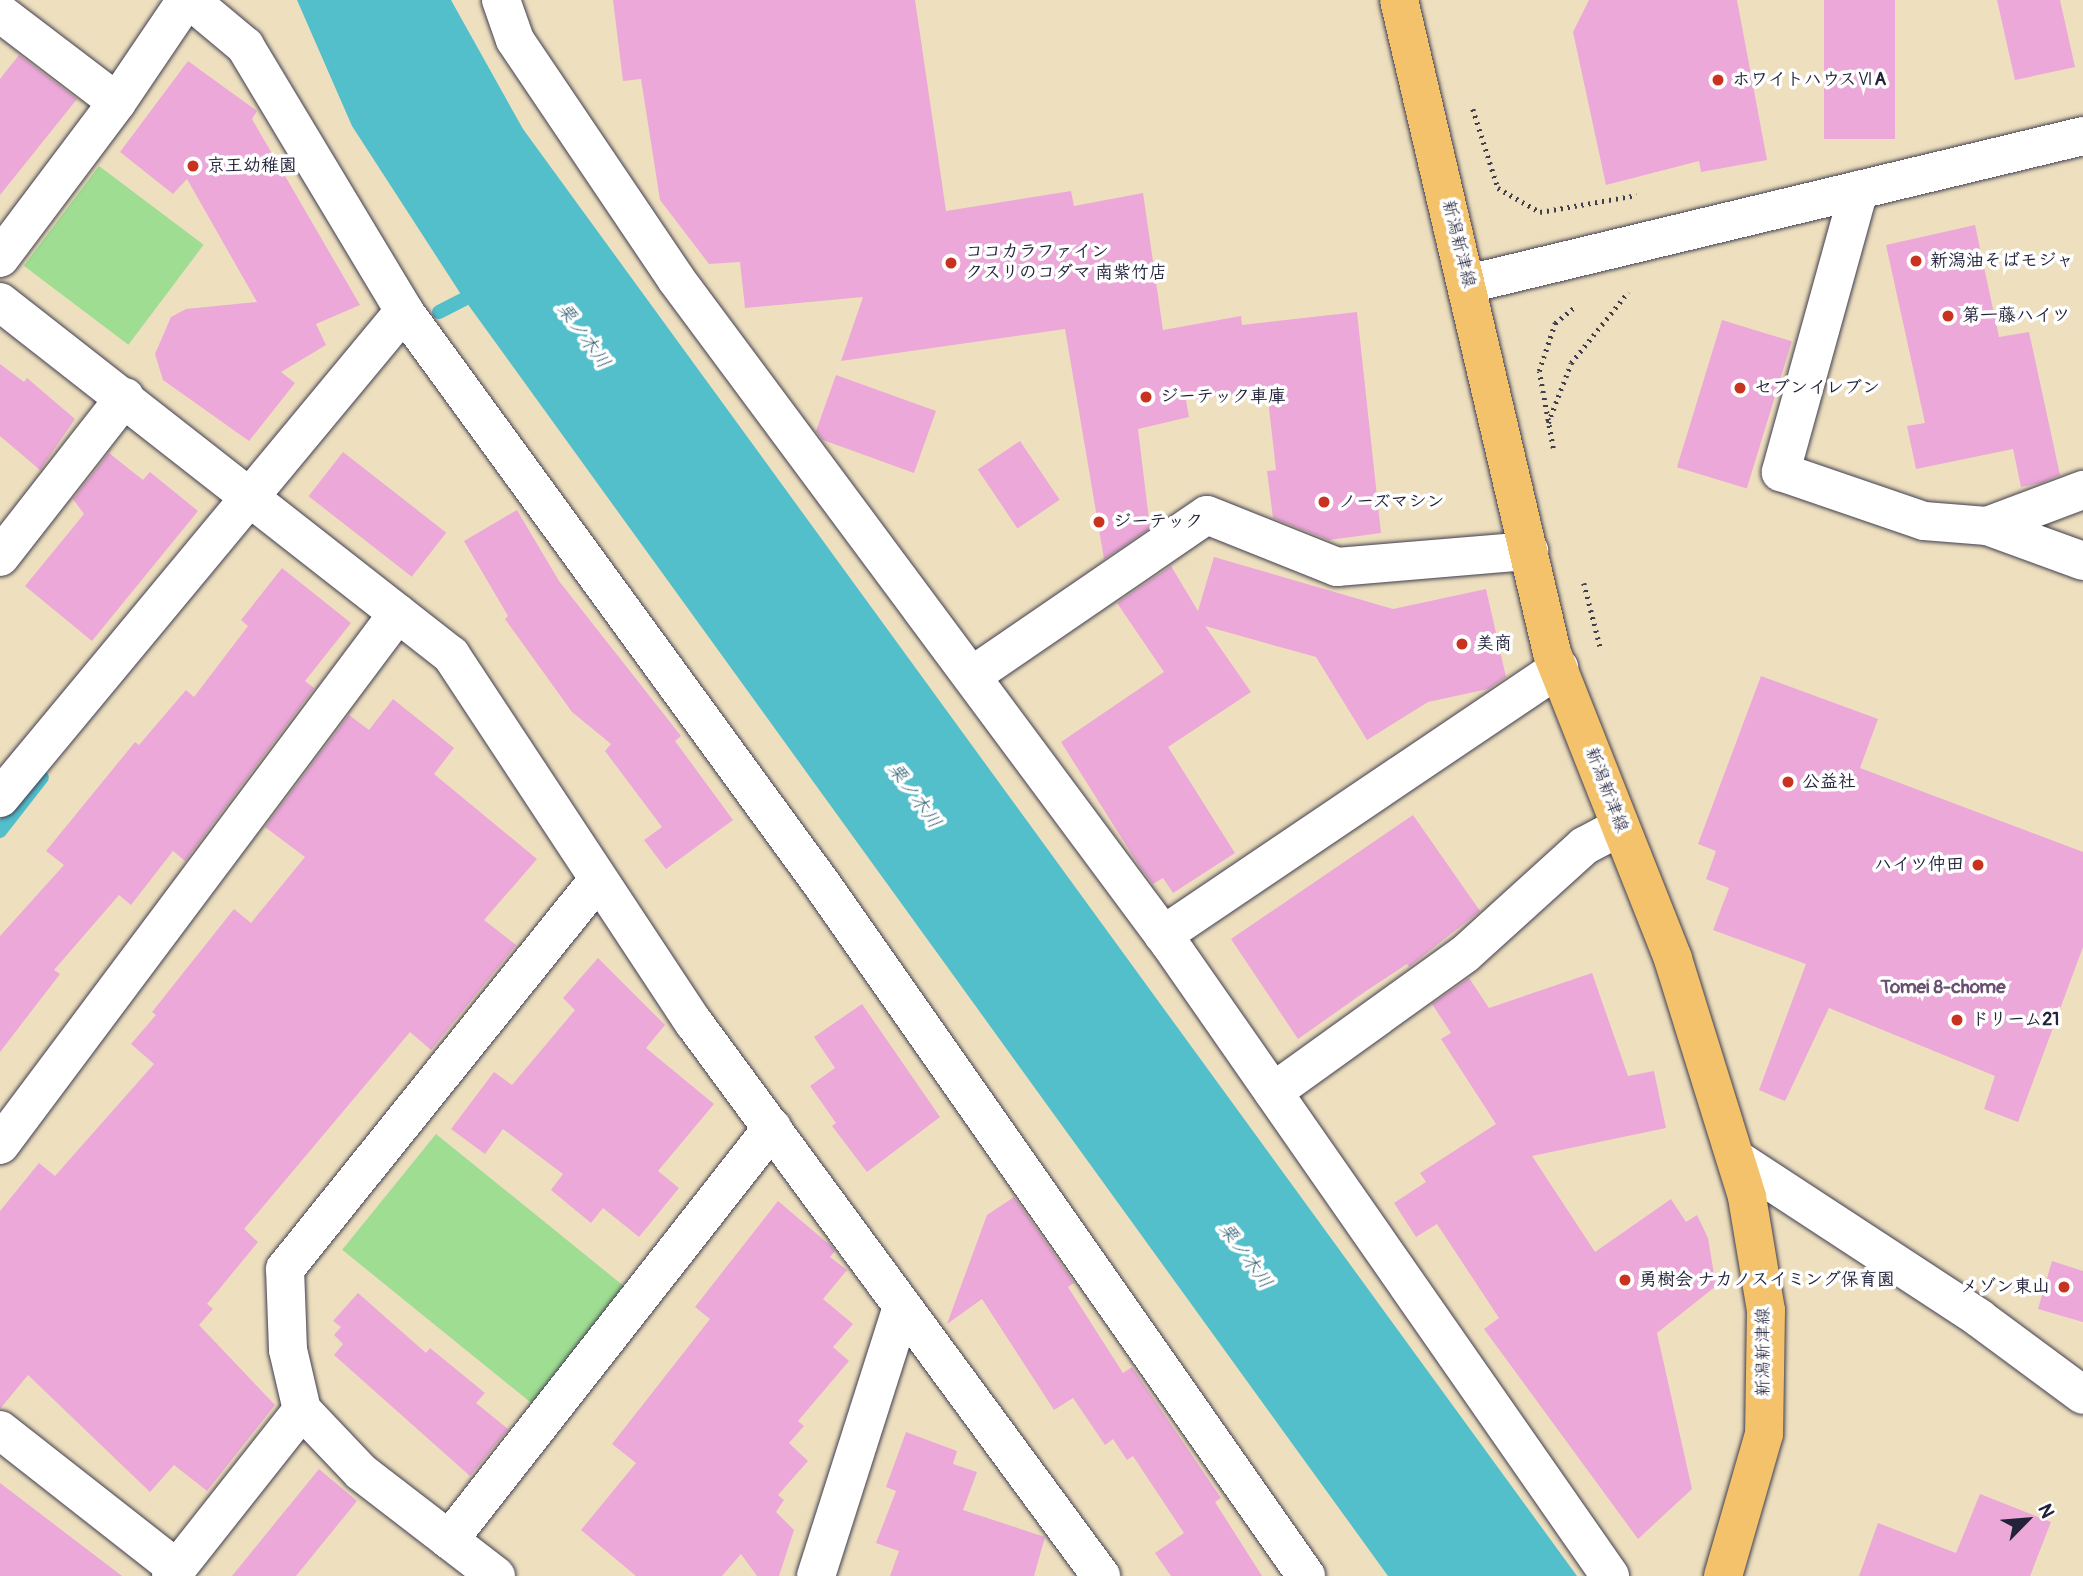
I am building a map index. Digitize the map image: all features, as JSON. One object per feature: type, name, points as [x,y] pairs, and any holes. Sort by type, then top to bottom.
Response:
[{"type":"main road","name":"新潟新津線","points":[[1399,0],[1559,668],[1674,959],[1738,1160],[1766,1310],[1764,1434],[1723,1576]]},
{"type":"street","points":[[0,258],[117,102],[188,0],[245,46],[404,311],[821,883],[1306,1576]]},
{"type":"street","points":[[502,0],[515,40],[676,279],[973,675],[1163,935],[1610,1576]]},
{"type":"street","points":[[0,13],[117,102]]},
{"type":"street","points":[[1468,284],[2083,136]]},
{"type":"street","points":[[1859,190],[1782,472],[1924,521],[1987,526],[2083,561]]},
{"type":"street","points":[[0,302],[125,397],[451,655],[598,880],[901,1309],[1071,1560],[1101,1576]]},
{"type":"street","points":[[0,798],[404,311]]},
{"type":"street","points":[[0,557],[125,397]]},
{"type":"street","points":[[1987,526],[2083,490]]},
{"type":"street","points":[[973,675],[1206,515],[1337,567],[1529,551]]},
{"type":"street","points":[[0,1145],[398,613]]},
{"type":"street","points":[[1163,935],[1559,668]]},
{"type":"street","points":[[1273,1092],[1465,954],[1584,846],[1620,827]]},
{"type":"street","points":[[496,1576],[361,1472],[302,1410],[288,1350],[285,1269],[598,880]]},
{"type":"street","points":[[449,1540],[772,1128]]},
{"type":"street","points":[[1738,1160],[1979,1318],[2083,1395]]},
{"type":"street","points":[[816,1576],[901,1309]]},
{"type":"street","points":[[0,1430],[173,1572],[302,1410]]},
{"type":"path","points":[[1616,295],[1640,289]]},
{"type":"path","points":[[1548,424],[1572,363],[1629,292]]},
{"type":"path","points":[[1556,460],[1539,371],[1546,341],[1555,323],[1570,309],[1581,305]]},
{"type":"path","points":[[1581,571],[1603,659]]},
{"type":"green space","points":[[99,166],[204,245],[128,345],[24,266]]},
{"type":"green space","points":[[436,1134],[631,1292],[537,1408],[342,1250]]},
{"type":"water","name":"栗ノ木川","points":[[297,0],[451,0],[523,129],[1577,1576],[1388,1576],[464,299],[352,126]]},
{"type":"building","points":[[613,0],[915,0],[946,211],[1071,191],[1074,206],[1143,193],[1163,330],[1241,316],[1242,325],[1357,312],[1381,533],[1329,540],[1273,518],[1267,471],[1276,470],[1267,391],[1186,400],[1189,417],[1138,429],[1150,528],[1104,559],[1065,329],[841,361],[863,297],[745,308],[740,262],[709,264],[660,200],[641,79],[623,81]]},
{"type":"building","points":[[1589,0],[1737,0],[1767,160],[1701,172],[1699,161],[1606,185],[1573,32]]},
{"type":"building","points":[[1824,0],[1895,0],[1895,139],[1824,139]]},
{"type":"building","points":[[1997,0],[2060,0],[2075,67],[2015,80]]},
{"type":"building","points":[[19,55],[77,99],[0,195],[0,79]]},
{"type":"building","points":[[188,61],[257,111],[252,119],[360,305],[316,324],[326,345],[281,372],[295,383],[249,441],[163,380],[155,354],[171,317],[186,309],[257,302],[187,179],[173,194],[120,152]]},
{"type":"building","points":[[1975,225],[1999,337],[2029,332],[2060,475],[2041,483],[2021,487],[2013,449],[1916,469],[1907,426],[1925,423],[1886,245]]},
{"type":"building","name":"セブンイレブン","points":[[1722,320],[1792,341],[1747,489],[1677,467]]},
{"type":"building","points":[[0,364],[24,382],[27,378],[75,419],[40,470],[0,436]]},
{"type":"building","points":[[836,375],[936,411],[914,473],[823,440],[816,431]]},
{"type":"building","points":[[1020,441],[1060,500],[1017,528],[978,470]]},
{"type":"building","points":[[343,452],[446,533],[412,577],[309,496]]},
{"type":"building","points":[[109,453],[143,480],[150,472],[198,511],[92,641],[25,586],[84,514],[73,499]]},
{"type":"building","points":[[517,510],[559,581],[681,736],[675,741],[733,820],[666,869],[644,840],[662,827],[605,751],[611,744],[572,712],[505,619],[508,616],[464,541]]},
{"type":"building","points":[[1214,557],[1393,609],[1486,589],[1506,677],[1488,689],[1428,702],[1367,740],[1316,657],[1205,626],[1251,692],[1168,747],[1235,853],[1173,893],[1163,878],[1153,884],[1140,867],[1061,742],[1164,672],[1117,603],[1171,566],[1198,611]]},
{"type":"building","points":[[282,568],[351,623],[305,681],[314,688],[185,861],[173,851],[131,905],[119,895],[54,970],[60,974],[0,1052],[0,936],[64,865],[46,851],[135,742],[139,745],[186,690],[194,697],[248,626],[241,620]]},
{"type":"building","points":[[1761,676],[1878,719],[1860,768],[2083,852],[2083,947],[2018,1122],[1984,1109],[1995,1076],[1829,1008],[1785,1101],[1759,1090],[1806,964],[1713,930],[1729,888],[1706,879],[1716,851],[1698,844]]},
{"type":"building","points":[[393,699],[454,748],[434,774],[537,859],[484,920],[516,945],[431,1050],[410,1032],[244,1229],[258,1242],[207,1304],[213,1309],[199,1325],[275,1405],[207,1491],[174,1465],[150,1492],[28,1375],[0,1409],[0,1211],[39,1163],[55,1176],[154,1064],[131,1044],[156,1015],[152,1012],[234,909],[251,923],[305,857],[265,827],[349,715],[369,730]]},
{"type":"building","points":[[1413,815],[1480,911],[1409,967],[1407,964],[1298,1039],[1231,939]]},
{"type":"building","points":[[598,958],[665,1025],[646,1048],[714,1104],[658,1171],[679,1188],[639,1237],[603,1208],[591,1223],[551,1190],[563,1174],[503,1129],[485,1154],[451,1129],[494,1072],[512,1085],[575,1010],[563,998]]},
{"type":"building","points":[[1592,973],[1628,1076],[1654,1071],[1666,1128],[1532,1156],[1595,1252],[1671,1199],[1686,1222],[1697,1215],[1708,1238],[1716,1286],[1657,1333],[1692,1489],[1638,1539],[1484,1329],[1499,1318],[1437,1224],[1416,1237],[1394,1203],[1426,1182],[1420,1173],[1496,1124],[1441,1039],[1451,1033],[1432,1004],[1469,978],[1489,1008]]},
{"type":"building","points":[[862,1004],[940,1117],[867,1172],[832,1126],[836,1123],[810,1086],[835,1068],[814,1037]]},
{"type":"building","points":[[1014,1197],[1074,1283],[1068,1287],[1123,1373],[1132,1367],[1221,1498],[1215,1502],[1262,1576],[1171,1576],[1155,1553],[1184,1533],[1133,1456],[1127,1460],[1113,1439],[1105,1445],[1073,1398],[1054,1410],[982,1299],[947,1324],[987,1215]]},
{"type":"building","points":[[778,1201],[831,1246],[835,1251],[830,1257],[847,1270],[823,1299],[853,1324],[833,1347],[849,1361],[798,1421],[804,1426],[789,1443],[808,1461],[778,1495],[784,1500],[776,1512],[794,1530],[779,1576],[757,1576],[741,1554],[722,1576],[636,1576],[581,1530],[636,1463],[612,1444],[710,1319],[695,1307]]},
{"type":"building","name":"メゾン東山","points":[[2052,1261],[2083,1271],[2083,1322],[2038,1309]]},
{"type":"building","points":[[358,1293],[426,1353],[430,1348],[485,1393],[476,1403],[508,1429],[470,1476],[334,1355],[343,1344],[334,1335],[341,1327],[333,1321]]},
{"type":"building","points":[[906,1432],[957,1451],[953,1464],[977,1472],[963,1510],[1045,1537],[1034,1576],[890,1576],[899,1551],[876,1543],[896,1491],[886,1487]]},
{"type":"building","points":[[319,1469],[357,1501],[296,1576],[232,1576]]},
{"type":"building","points":[[0,1483],[122,1576],[0,1576]]},
{"type":"building","points":[[1980,1494],[2051,1522],[2030,1576],[1859,1576],[1878,1523],[1956,1553]]},
{"type":"waterway","points":[[439,312],[464,299]]},
{"type":"waterway","points":[[0,831],[42,777]]},
{"type":"place","name":"ホワイトハウスⅥA","points":[[1718,80]]},
{"type":"place","name":"京王幼稚園","points":[[193,166]]},
{"type":"place","name":"新潟油そばモジャ","points":[[1916,261]]},
{"type":"place","name":"ココカラファイン クスリのコダマ 南紫竹店","points":[[951,263]]},
{"type":"place","name":"第一藤ハイツ","points":[[1948,316]]},
{"type":"place","name":"セブンイレブン","points":[[1740,388]]},
{"type":"place","name":"ジーテック車庫","points":[[1146,397]]},
{"type":"place","name":"ノーズマシン","points":[[1324,502]]},
{"type":"place","name":"ジーテック","points":[[1099,522]]},
{"type":"place","name":"美商","points":[[1462,644]]},
{"type":"place","name":"公益社","points":[[1788,782]]},
{"type":"place","name":"ハイツ仲田","points":[[1978,865]]},
{"type":"place","name":"ドリーム21","points":[[1957,1020]]},
{"type":"place","name":"勇樹会 ナカノスイミング保育園","points":[[1625,1280]]},
{"type":"place","name":"メゾン東山","points":[[2064,1287]]},
{"type":"district","name":"Tomei 8-chome","points":[[1943,988]]}]
